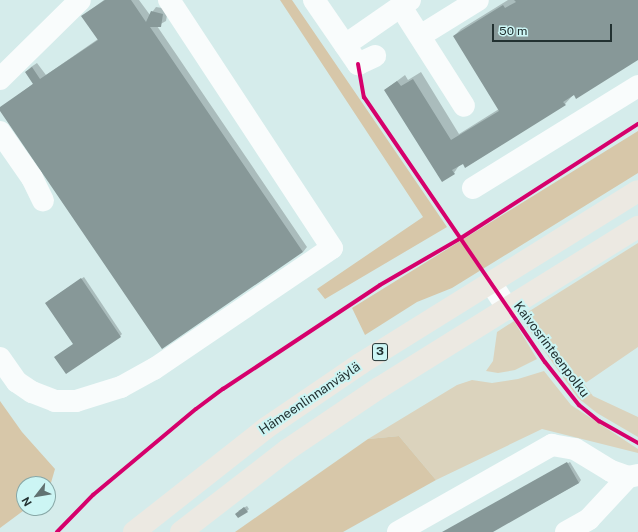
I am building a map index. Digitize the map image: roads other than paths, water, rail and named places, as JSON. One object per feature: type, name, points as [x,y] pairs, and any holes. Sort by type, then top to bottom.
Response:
[{"type":"highway","name":"Hämeenlinnanväylä","points":[[134,532],[187,488],[266,428],[360,364],[638,191]]},
{"type":"highway","name":"3","points":[[181,532],[287,450],[379,388],[638,227]]},
{"type":"street","points":[[0,79],[80,0]]},
{"type":"street","points":[[0,358],[17,382],[32,392],[55,401],[76,401],[121,387],[154,369],[332,248],[169,0]]},
{"type":"street","points":[[314,0],[358,64],[374,56]]},
{"type":"street","points":[[420,36],[478,0]]},
{"type":"street","points":[[345,45],[406,3],[420,36],[464,106]]},
{"type":"street","points":[[473,188],[638,86]]},
{"type":"street","points":[[0,132],[32,178],[43,201]]},
{"type":"street","points":[[491,283],[508,309]]},
{"type":"street","points":[[398,532],[552,445],[575,449],[610,472],[633,476]]},
{"type":"street","points":[[566,532],[589,519],[633,476]]}]
